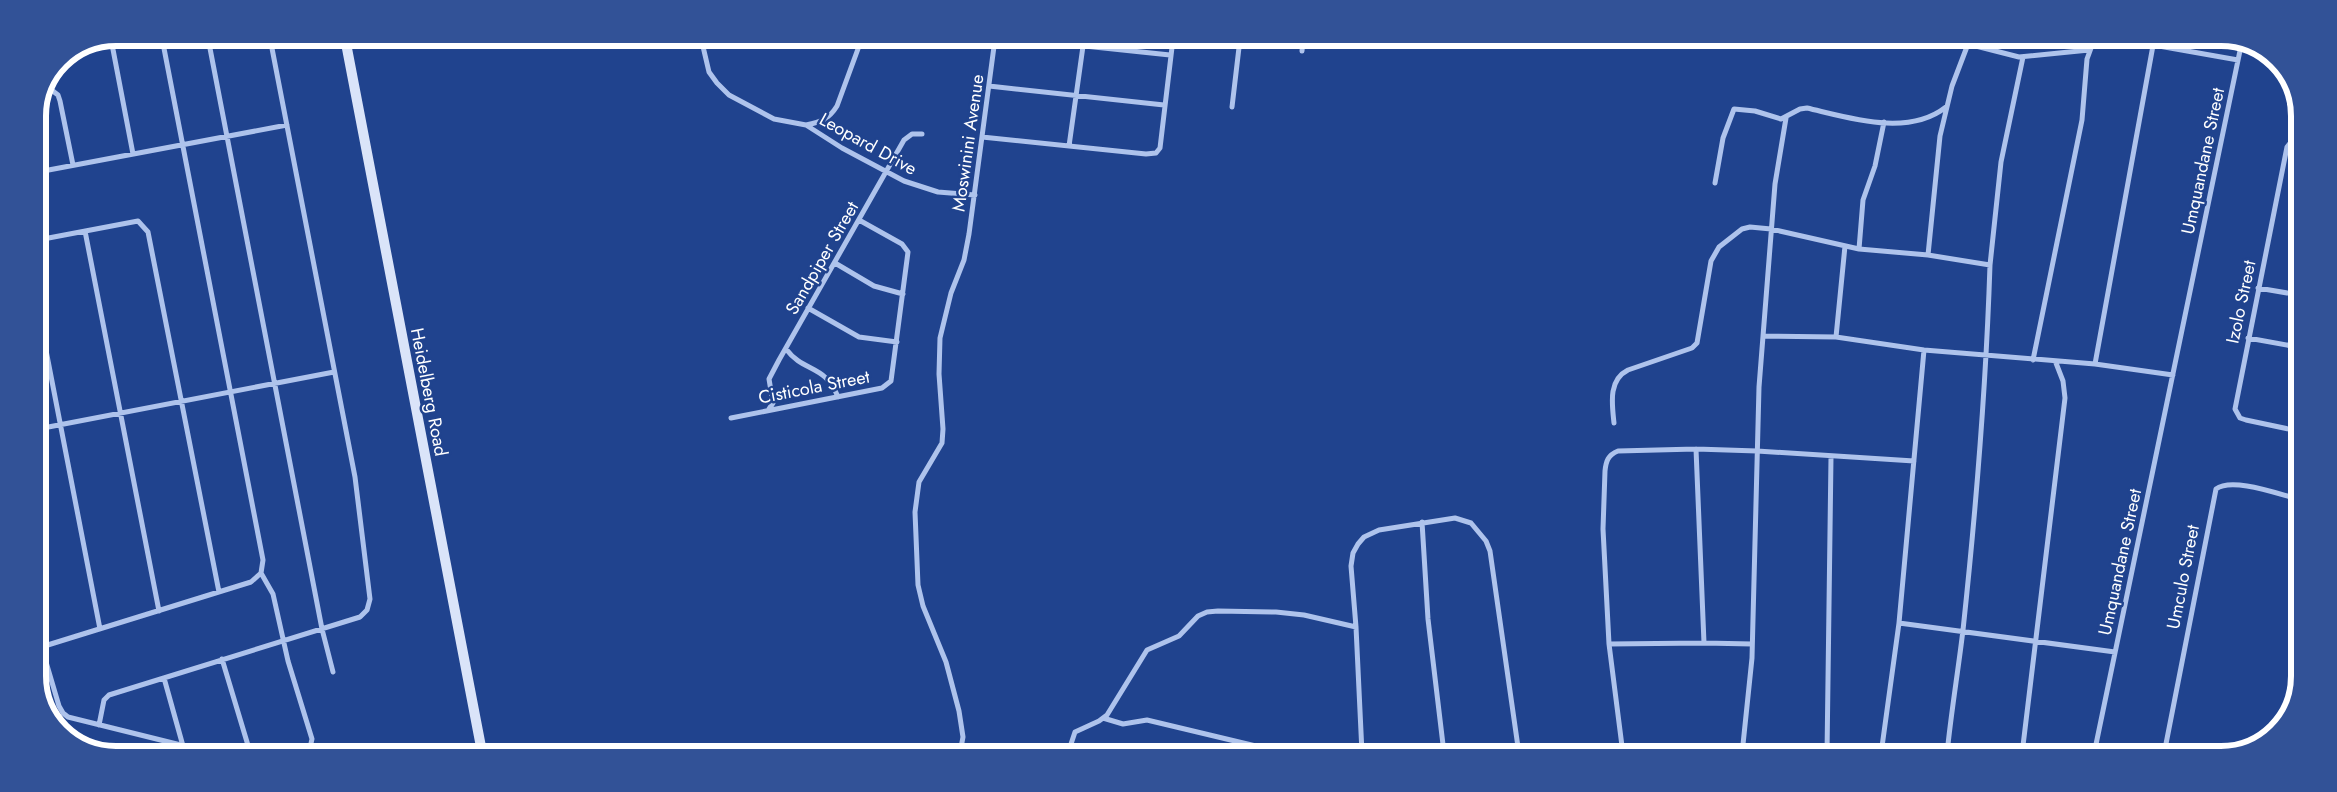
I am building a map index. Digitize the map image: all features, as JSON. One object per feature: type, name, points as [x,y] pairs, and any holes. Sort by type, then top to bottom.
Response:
[{"type":"main road","name":"Heidelberg Road","points":[[347,46],[481,746]]},
{"type":"street","points":[[46,645],[251,582],[261,573],[263,560],[164,46]]},
{"type":"street","points":[[210,46],[322,629],[333,672]]},
{"type":"street","points":[[99,725],[104,700],[109,695],[360,617],[367,610],[370,598],[355,477],[272,46]]},
{"type":"street","name":"Leopard Drive","points":[[703,46],[709,72],[717,83],[730,95],[774,118],[806,125],[842,148],[923,189],[974,195]]},
{"type":"street","points":[[806,125],[820,123],[831,116],[837,106],[859,46]]},
{"type":"street","name":"Moswinini Avenue","points":[[962,746],[962,720],[950,673],[924,606],[918,585],[915,512],[919,482],[942,443],[944,429],[939,374],[940,338],[966,250],[995,46]]},
{"type":"street","points":[[1069,146],[1083,46]]},
{"type":"street","points":[[1092,46],[1170,55]]},
{"type":"street","points":[[982,137],[1146,154],[1156,153],[1160,148],[1171,46]]},
{"type":"street","points":[[1232,106],[1239,46]]},
{"type":"street","points":[[1302,46],[1302,52]]},
{"type":"street","points":[[1928,255],[1940,136],[1952,86],[1967,46]]},
{"type":"street","points":[[1984,46],[2023,56],[2089,50]]},
{"type":"street","points":[[2033,360],[2082,120],[2085,68],[2091,46]]},
{"type":"street","points":[[2095,364],[2152,46]]},
{"type":"street","points":[[2172,46],[2238,60]]},
{"type":"street","points":[[112,47],[133,154]]},
{"type":"street","name":"Umquandane Street","points":[[2096,746],[2240,49]]},
{"type":"street","points":[[1948,746],[1963,632],[1987,354],[1990,265],[2001,162],[2023,56]]},
{"type":"street","points":[[989,86],[1164,104]]},
{"type":"street","points":[[52,90],[58,95],[60,101],[73,165]]},
{"type":"street","points":[[1715,183],[1723,138],[1734,109],[1754,111],[1779,119],[1786,118],[1797,110],[1807,108],[1854,119],[1905,123],[1926,120],[1946,107]]},
{"type":"street","points":[[1743,746],[1752,644],[1756,451],[1763,336],[1778,153],[1786,118]]},
{"type":"street","points":[[1858,249],[1863,200],[1873,174],[1884,122]]},
{"type":"street","points":[[46,170],[287,125]]},
{"type":"street","name":"Sandpiper Street","points":[[769,409],[772,403],[769,379],[808,308],[835,264],[904,140],[912,134],[922,134]]},
{"type":"street","name":"Izolo Street","points":[[2291,142],[2287,147],[2235,402],[2236,414],[2246,420],[2291,430]]},
{"type":"street","name":"Cisticola Street","points":[[731,418],[882,388],[888,385],[893,376],[908,259],[906,248],[894,238],[859,220]]},
{"type":"street","points":[[46,238],[138,221],[148,232],[219,592]]},
{"type":"street","points":[[1614,423],[1613,394],[1619,376],[1628,370],[1692,348],[1697,343],[1711,261],[1715,252],[1734,233],[1742,228],[1771,229],[1858,249],[1928,255],[1990,265]]},
{"type":"street","points":[[85,231],[159,611]]},
{"type":"street","points":[[1836,337],[1845,246]]},
{"type":"street","points":[[835,264],[874,286],[903,294]]},
{"type":"street","points":[[2258,288],[2291,294]]},
{"type":"street","points":[[808,308],[859,337],[897,342]]},
{"type":"street","points":[[1763,336],[1836,337],[1924,350],[1987,354],[2056,363],[2095,364],[2173,375]]},
{"type":"street","points":[[2248,338],[2291,346]]},
{"type":"street","points":[[786,349],[791,356],[828,378],[838,397]]},
{"type":"street","points":[[1882,746],[1899,623],[1924,350]]},
{"type":"street","points":[[46,353],[100,629]]},
{"type":"street","points":[[2023,746],[2034,641],[2065,398],[2063,381],[2056,363]]},
{"type":"street","points":[[46,427],[334,372]]},
{"type":"street","points":[[1696,449],[1704,643]]},
{"type":"street","points":[[1622,746],[1609,644],[1603,529],[1606,462],[1608,457],[1618,451],[1696,449],[1914,461]]},
{"type":"street","points":[[1827,746],[1831,457]]},
{"type":"street","name":"Umculo Street","points":[[2166,746],[2216,489],[2221,485],[2235,484],[2291,497]]},
{"type":"street","points":[[1362,746],[1352,559],[1358,544],[1364,537],[1379,530],[1455,518],[1467,520],[1488,544],[1518,746]]},
{"type":"street","points":[[1422,522],[1430,635],[1443,746]]},
{"type":"street","points":[[261,573],[273,594],[283,640],[312,739],[310,746]]},
{"type":"street","points":[[1070,746],[1075,732],[1103,718],[1147,650],[1179,636],[1198,616],[1207,612],[1276,612],[1304,615],[1356,627]]},
{"type":"street","points":[[1899,623],[2115,652]]},
{"type":"street","points":[[1609,644],[1752,644]]},
{"type":"street","points":[[222,659],[248,746]]},
{"type":"street","points":[[46,666],[63,713],[68,718],[183,746],[164,678]]},
{"type":"street","points":[[1103,718],[1123,724],[1147,720],[1257,746]]}]
